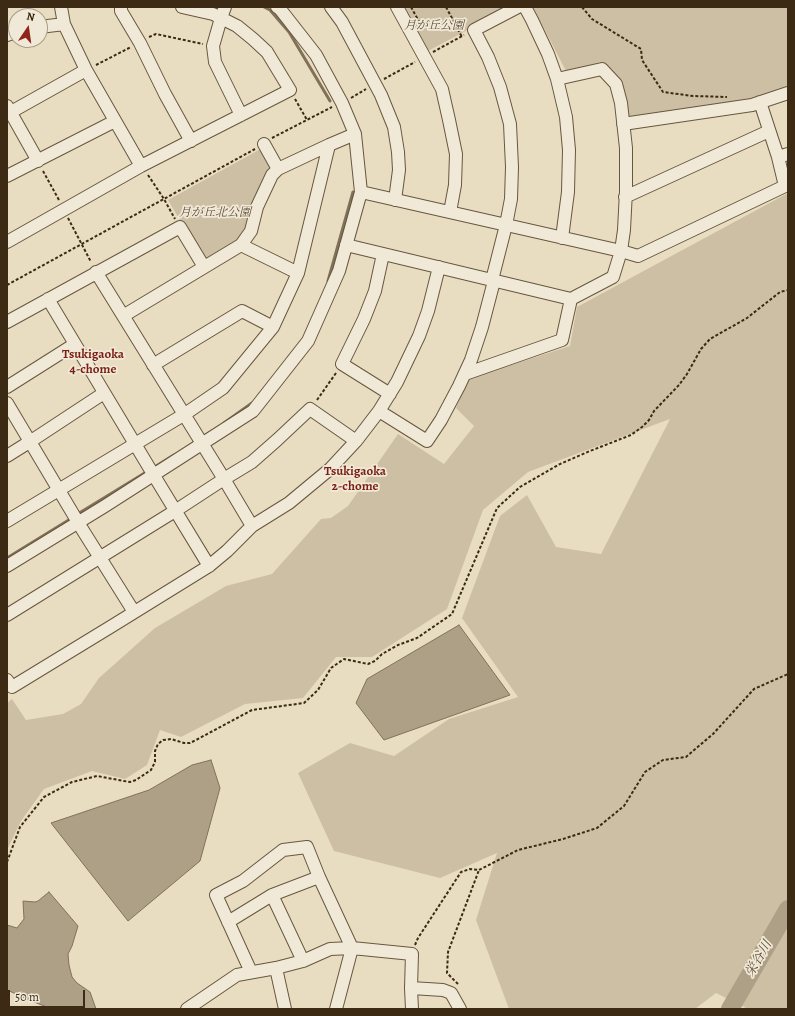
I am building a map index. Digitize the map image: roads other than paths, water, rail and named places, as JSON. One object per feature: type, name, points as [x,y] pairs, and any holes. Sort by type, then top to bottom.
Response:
[{"type":"street","points":[[61,7],[64,24],[86,70],[141,166]]},
{"type":"street","points":[[121,7],[121,11],[140,43],[165,94],[191,141]]},
{"type":"street","points":[[7,242],[141,166],[290,90],[267,52],[223,13],[213,14],[182,7]]},
{"type":"street","points":[[7,566],[253,411],[308,341],[339,271],[361,192],[355,134],[345,101],[316,55],[277,7]]},
{"type":"street","points":[[331,7],[342,22],[381,95],[394,127],[400,170],[395,200]]},
{"type":"street","points":[[396,7],[442,89],[456,154],[455,185],[450,212]]},
{"type":"street","points":[[379,411],[427,441],[441,420],[471,360],[482,327],[506,225],[511,199],[512,167],[510,124],[500,87],[488,57],[474,30],[518,7]]},
{"type":"street","points":[[525,7],[548,54],[557,79],[566,117],[569,150],[568,192],[562,238]]},
{"type":"street","points":[[223,13],[213,46],[215,62],[242,115]]},
{"type":"street","points":[[48,26],[64,24]]},
{"type":"street","points":[[346,245],[571,299],[613,278],[621,252],[624,230],[626,148],[621,103],[616,84],[602,69],[557,79]]},
{"type":"street","points":[[38,161],[9,109],[86,70]]},
{"type":"street","points":[[623,124],[752,104],[788,93]]},
{"type":"street","points":[[361,192],[638,256],[785,186],[783,156],[769,131],[760,102]]},
{"type":"street","points":[[7,176],[115,121]]},
{"type":"street","points":[[625,197],[769,131]]},
{"type":"street","points":[[123,316],[241,245],[251,231],[257,207],[268,182],[278,169],[355,134]]},
{"type":"street","points":[[264,144],[278,169]]},
{"type":"street","points":[[7,521],[185,414],[223,388],[273,327],[298,273],[329,145]]},
{"type":"street","points":[[7,322],[180,227],[204,267]]},
{"type":"street","points":[[241,245],[298,273]]},
{"type":"street","points":[[383,254],[375,291],[364,319],[342,364],[390,394]]},
{"type":"street","points":[[9,686],[209,566],[227,551],[252,526],[290,503],[330,469],[356,441],[379,411],[398,382],[419,336],[428,311],[439,268]]},
{"type":"street","points":[[96,272],[185,414],[252,526]]},
{"type":"street","points":[[48,299],[134,444],[209,566]]},
{"type":"street","points":[[465,374],[562,340],[571,299]]},
{"type":"street","points":[[153,365],[242,311],[273,327]]},
{"type":"street","points":[[7,387],[75,344]]},
{"type":"street","points":[[7,456],[31,442],[104,393]]},
{"type":"street","points":[[7,403],[134,612]]},
{"type":"street","points":[[7,615],[252,462],[310,409],[356,441]]},
{"type":"street","points":[[251,972],[216,896],[243,881],[283,850],[307,847],[319,877],[352,948],[336,1009]]},
{"type":"street","points":[[228,922],[272,895],[319,877]]},
{"type":"street","points":[[272,895],[303,961]]},
{"type":"street","points":[[187,1009],[237,975],[276,968],[303,961],[330,949],[352,948],[412,954],[412,1009]]},
{"type":"street","points":[[276,968],[285,1009]]},
{"type":"street","points":[[411,988],[443,990],[451,993],[460,1009]]},
{"type":"waterway","points":[[264,7],[270,10],[289,32],[330,101]]},
{"type":"waterway","points":[[328,281],[353,192]]},
{"type":"waterway","points":[[224,423],[252,403]]},
{"type":"waterway","points":[[153,468],[174,455]]},
{"type":"waterway","points":[[76,515],[148,471]]},
{"type":"waterway","points":[[7,558],[72,518]]},
{"type":"waterway","name":"栄谷川","points":[[730,1009],[788,909]]},
{"type":"district","name":"Tsukigaoka 4-chome","points":[[93,362]]},
{"type":"district","name":"Tsukigaoka 2-chome","points":[[355,480]]},
{"type":"park label","name":"月が丘公園","points":[[434,26]]},
{"type":"park label","name":"月が丘北公園","points":[[215,213]]}]
